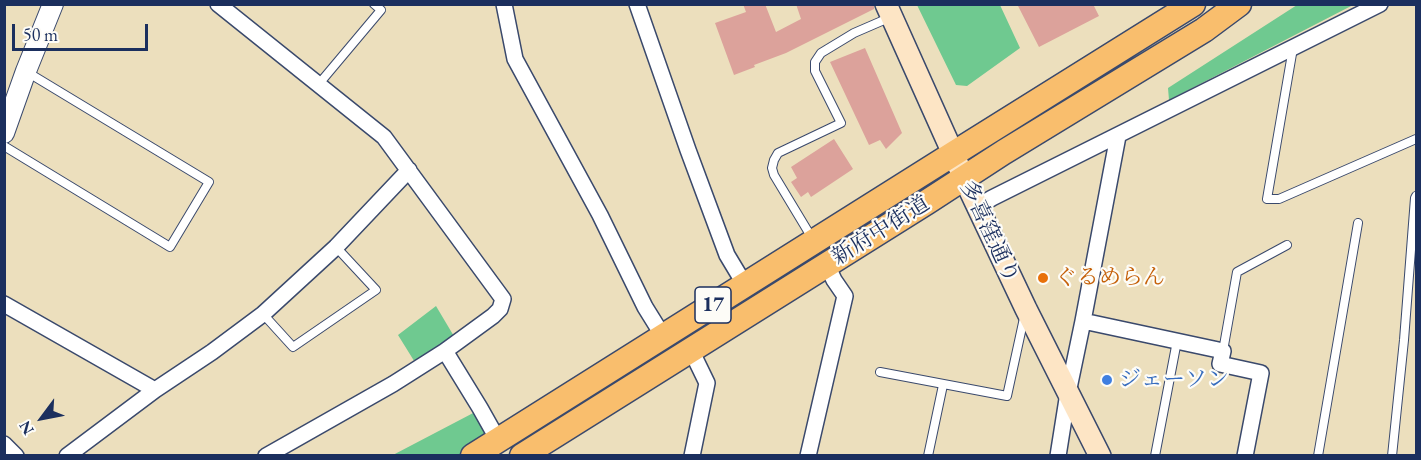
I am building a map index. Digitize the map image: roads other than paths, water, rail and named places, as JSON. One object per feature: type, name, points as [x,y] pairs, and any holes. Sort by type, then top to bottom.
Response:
[{"type":"main road","name":"新府中街道","points":[[473,456],[1193,4]]},
{"type":"main road","name":"新府中街道","points":[[953,154],[966,156],[977,153],[1162,38],[1198,18],[1233,4]]},
{"type":"main road","name":"新府中街道","points":[[522,456],[1014,146],[1204,30],[1239,4]]},
{"type":"main road","name":"多喜窪通り","points":[[888,11],[977,207],[1100,456]]},
{"type":"street","points":[[4,133],[53,4]]},
{"type":"street","points":[[218,4],[384,137],[503,298],[500,309],[493,316],[445,351],[393,384],[266,456]]},
{"type":"street","points":[[504,4],[515,59],[600,215],[645,308],[663,336]]},
{"type":"street","points":[[636,4],[727,255],[745,285]]},
{"type":"street","points":[[977,207],[1380,4]]},
{"type":"street","points":[[1058,456],[1118,136]]},
{"type":"street","points":[[67,456],[155,390],[263,314],[336,247],[409,170]]},
{"type":"street","points":[[808,456],[845,296],[827,265]]},
{"type":"street","points":[[4,304],[155,390]]},
{"type":"street","points":[[1083,321],[1223,351],[1220,364],[1261,373],[1245,456]]},
{"type":"street","points":[[691,350],[707,383],[692,456]]},
{"type":"street","points":[[445,351],[498,440]]},
{"type":"street","points":[[4,444],[16,456]]},
{"type":"lane","points":[[318,85],[381,10],[374,4]]},
{"type":"lane","points":[[814,242],[774,175],[772,168],[774,160],[778,153],[841,123],[815,72],[815,62],[821,53],[888,11]]},
{"type":"lane","points":[[1293,48],[1267,199],[1279,199],[1416,139]]},
{"type":"lane","points":[[4,146],[170,247],[208,182],[26,71]]},
{"type":"lane","points":[[1392,456],[1416,196]]},
{"type":"lane","points":[[1318,456],[1358,223]]},
{"type":"lane","points":[[1223,351],[1237,272],[1287,245]]},
{"type":"lane","points":[[263,314],[293,347],[376,290],[336,247]]},
{"type":"lane","points":[[880,372],[1007,396],[1026,309]]},
{"type":"lane","points":[[1155,456],[1178,341]]},
{"type":"lane","points":[[928,456],[943,385]]},
{"type":"place","name":"ぐるめらん","points":[[1043,278]]},
{"type":"place","name":"ジェーソン","points":[[1107,380]]}]
